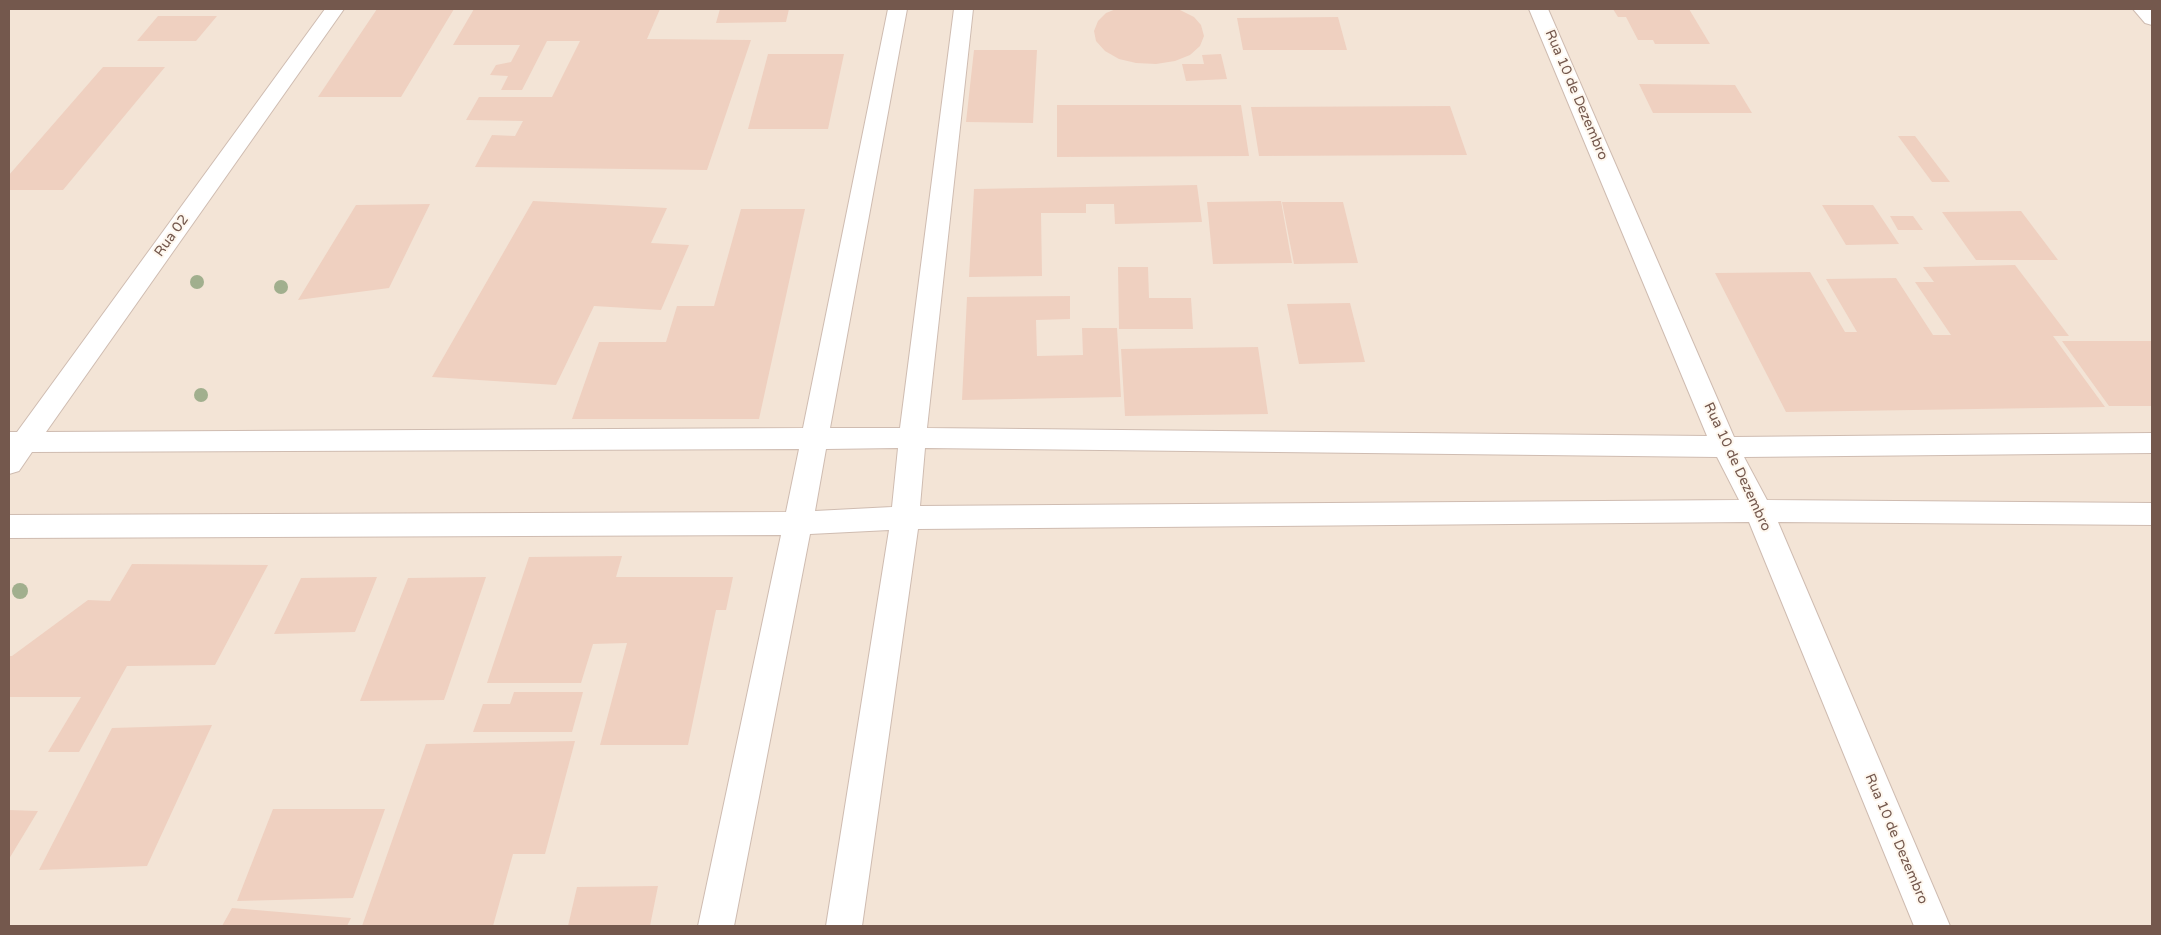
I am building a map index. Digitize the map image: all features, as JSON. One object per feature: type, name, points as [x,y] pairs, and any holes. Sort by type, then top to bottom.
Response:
[{"type":"street","name":"Rua 02","points":[[14,449],[334,9]]},
{"type":"street","points":[[716,926],[815,439],[898,9]]},
{"type":"street","points":[[844,926],[905,518],[912,438],[964,9]]},
{"type":"street","name":"Rua 10 de Dezembro","points":[[1539,9],[1725,447],[1759,511],[1932,926]]},
{"type":"street","points":[[2142,9],[2152,18]]},
{"type":"street","points":[[14,449],[912,438],[1725,447],[2152,444]]},
{"type":"street","points":[[9,527],[798,523],[905,518],[1759,511],[2152,514]]},
{"type":"shaded area","points":[[9,9],[2152,9],[2152,926],[9,926]]},
{"type":"building","points":[[377,9],[454,9],[401,97],[318,97]]},
{"type":"building","points":[[474,9],[660,9],[647,39],[751,40],[707,170],[475,167],[492,135],[515,136],[523,121],[466,120],[479,97],[552,97],[580,41],[547,41],[522,90],[501,90],[508,76],[490,75],[496,65],[511,62],[520,45],[453,45]]},
{"type":"building","points":[[720,9],[789,9],[786,22],[716,23]]},
{"type":"building","points":[[1116,9],[1178,9],[1194,17],[1201,25],[1204,36],[1200,46],[1190,55],[1175,61],[1156,64],[1136,63],[1119,59],[1105,51],[1096,41],[1094,31],[1098,21],[1106,13]]},
{"type":"building","points":[[1613,9],[1689,9],[1710,44],[1655,44],[1653,40],[1638,40],[1626,17],[1618,17]]},
{"type":"building","points":[[158,16],[217,16],[196,41],[137,41]]},
{"type":"building","points":[[1338,17],[1347,50],[1243,50],[1237,18]]},
{"type":"building","points":[[974,50],[1037,50],[1033,123],[966,122]]},
{"type":"building","points":[[768,54],[844,54],[828,129],[748,129]]},
{"type":"building","points":[[1221,54],[1227,79],[1186,81],[1182,64],[1204,64],[1202,55]]},
{"type":"building","points":[[103,67],[165,67],[63,190],[9,190],[9,175]]},
{"type":"building","points":[[1639,84],[1735,85],[1752,113],[1653,113]]},
{"type":"building","points":[[1057,105],[1241,105],[1249,156],[1057,157]]},
{"type":"building","points":[[1450,106],[1467,155],[1259,156],[1251,107]]},
{"type":"building","points":[[1898,136],[1915,136],[1950,182],[1932,182]]},
{"type":"building","points":[[1197,185],[1202,222],[1115,224],[1114,204],[1086,204],[1086,213],[1041,213],[1042,276],[969,277],[974,189]]},
{"type":"building","points":[[533,201],[667,208],[651,243],[689,245],[661,310],[594,306],[556,385],[432,377]]},
{"type":"building","points":[[1281,201],[1292,263],[1213,264],[1207,202]]},
{"type":"building","points":[[1282,202],[1343,202],[1358,263],[1294,264]]},
{"type":"building","points":[[430,204],[389,288],[298,300],[356,205]]},
{"type":"building","points":[[1822,205],[1873,205],[1899,244],[1846,245]]},
{"type":"building","points":[[741,209],[805,209],[759,419],[572,419],[599,342],[666,342],[677,306],[714,306]]},
{"type":"building","points":[[2021,211],[2058,260],[1976,260],[1942,212]]},
{"type":"building","points":[[1890,216],[1913,216],[1923,230],[1898,230]]},
{"type":"building","points":[[2015,265],[2069,336],[2053,336],[2105,407],[1786,412],[1715,273],[1810,272],[1845,332],[1857,332],[1826,279],[1896,278],[1933,335],[1951,335],[1915,282],[1934,282],[1923,267]]},
{"type":"building","points":[[1118,267],[1148,267],[1149,298],[1191,298],[1193,329],[1119,329]]},
{"type":"building","points":[[1070,296],[1070,319],[1036,320],[1037,356],[1083,355],[1082,328],[1117,328],[1121,397],[962,400],[967,297]]},
{"type":"building","points":[[1350,303],[1365,362],[1299,364],[1287,304]]},
{"type":"building","points":[[2062,341],[2152,341],[2152,406],[2109,406]]},
{"type":"building","points":[[1258,347],[1268,414],[1125,416],[1121,349]]},
{"type":"building","points":[[622,556],[616,577],[733,577],[726,610],[716,610],[688,745],[600,745],[627,643],[593,644],[581,683],[487,683],[529,557]]},
{"type":"building","points":[[132,564],[268,565],[215,665],[127,666],[79,752],[48,752],[81,697],[9,697],[9,656],[12,656],[88,600],[110,601]]},
{"type":"building","points":[[377,577],[355,632],[274,634],[301,578]]},
{"type":"building","points":[[486,577],[444,700],[360,701],[408,578]]},
{"type":"building","points":[[514,692],[583,692],[572,732],[473,732],[483,704],[510,704]]},
{"type":"building","points":[[212,725],[147,866],[39,870],[112,728]]},
{"type":"building","points":[[575,741],[545,854],[513,854],[493,926],[362,926],[426,744]]},
{"type":"building","points":[[273,809],[385,809],[353,898],[237,901]]},
{"type":"building","points":[[9,810],[38,811],[9,859]]},
{"type":"building","points":[[658,886],[650,926],[568,926],[577,887]]},
{"type":"building","points":[[232,908],[351,918],[347,926],[222,926]]}]
